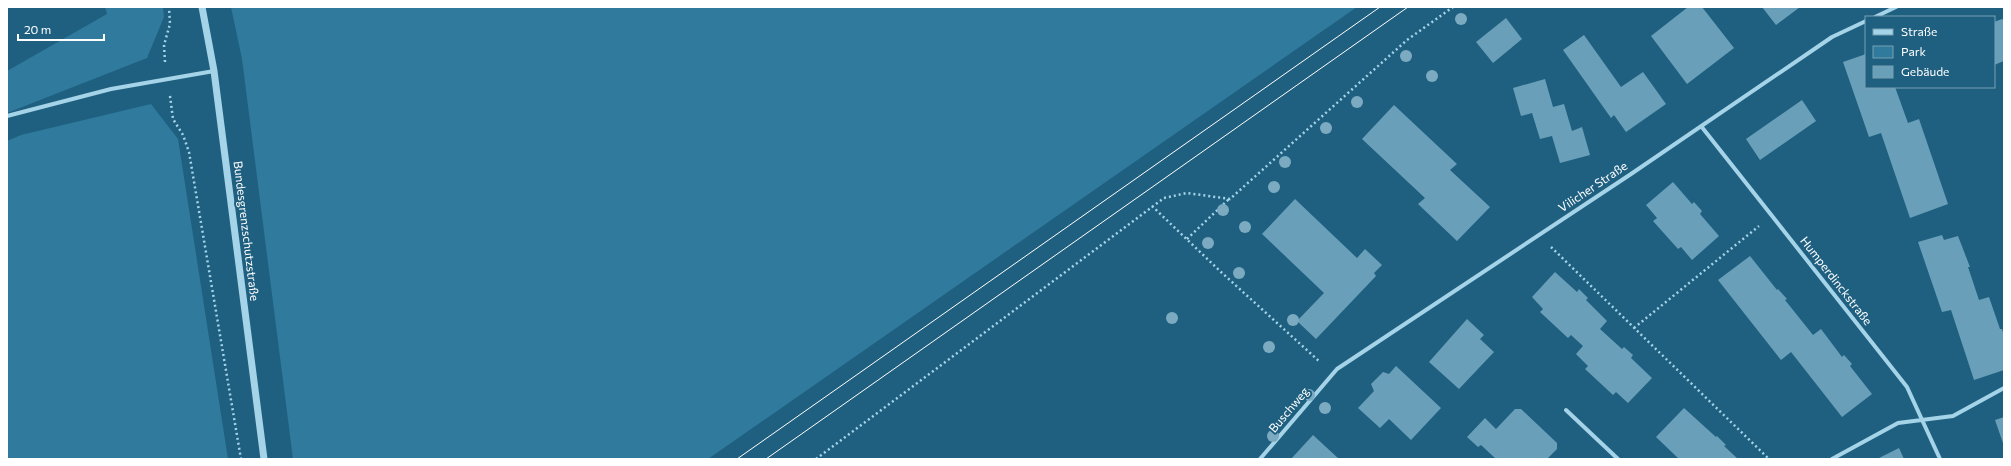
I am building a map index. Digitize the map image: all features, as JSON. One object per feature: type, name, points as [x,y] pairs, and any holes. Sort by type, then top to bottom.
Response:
[{"type":"street","name":"Bundesgrenzschutzstraße","points":[[202,7],[214,71],[264,459]]},
{"type":"street","points":[[1877,16],[1896,7]]},
{"type":"street","name":"Vilicher Straße","points":[[1332,373],[1832,37],[1865,21]]},
{"type":"street","points":[[7,116],[111,89],[214,71]]},
{"type":"street","name":"Humperdinckstraße","points":[[1701,126],[1907,387],[1921,421],[1940,459]]},
{"type":"street","name":"Buschweg","points":[[1260,459],[1332,373]]},
{"type":"street","points":[[1832,459],[1898,423],[1953,416],[2004,388]]},
{"type":"street","points":[[1566,410],[1618,459]]},
{"type":"path","points":[[170,7],[170,24],[164,45],[173,119],[183,135],[189,152],[241,459]]},
{"type":"path","points":[[1186,239],[1407,40],[1453,7]]},
{"type":"path","points":[[816,459],[1164,198],[1186,193],[1230,199]]},
{"type":"path","points":[[1152,206],[1332,373]]},
{"type":"path","points":[[1634,328],[1772,215]]},
{"type":"path","points":[[1539,235],[1769,459]]},
{"type":"green space","points":[[105,7],[163,7],[164,17],[147,58],[7,113],[7,71],[107,14]]},
{"type":"green space","points":[[231,7],[1357,7],[708,459],[293,459],[242,59]]},
{"type":"green space","points":[[151,104],[178,139],[228,459],[7,459],[7,141],[21,135]]},
{"type":"building","points":[[1688,7],[1702,7],[1734,48],[1687,84],[1651,36]]},
{"type":"building","points":[[1762,7],[1800,7],[1776,25]]},
{"type":"building","points":[[1506,18],[1522,39],[1493,63],[1476,42]]},
{"type":"building","points":[[2002,19],[2004,21],[2004,61],[1995,65],[1995,22]]},
{"type":"building","points":[[1584,35],[1621,87],[1643,72],[1666,104],[1626,132],[1614,115],[1611,118],[1563,50]]},
{"type":"building","points":[[1865,54],[1865,88],[1895,88],[1908,123],[1919,119],[1948,204],[1910,218],[1881,133],[1869,137],[1843,62]]},
{"type":"building","points":[[1545,79],[1553,107],[1564,104],[1572,131],[1582,127],[1590,155],[1560,163],[1552,136],[1540,139],[1532,113],[1521,116],[1513,88]]},
{"type":"building","points":[[1802,100],[1816,121],[1760,160],[1746,139]]},
{"type":"building","points":[[1394,105],[1457,164],[1450,170],[1490,207],[1457,241],[1418,204],[1425,198],[1362,139]]},
{"type":"building","points":[[1673,182],[1692,204],[1694,202],[1702,211],[1700,214],[1719,236],[1692,260],[1681,247],[1678,249],[1653,221],[1657,218],[1646,205]]},
{"type":"building","points":[[1295,199],[1357,258],[1365,249],[1382,265],[1374,273],[1376,276],[1316,339],[1297,321],[1324,293],[1262,234]]},
{"type":"building","points":[[1942,235],[1944,240],[1958,236],[1970,267],[1968,267],[1979,300],[1989,297],[2000,329],[2002,329],[2004,336],[2004,370],[1974,380],[1951,310],[1942,312],[1918,242]]},
{"type":"building","points":[[1750,256],[1777,290],[1778,289],[1787,299],[1785,300],[1813,335],[1821,329],[1842,357],[1844,355],[1852,364],[1850,366],[1872,394],[1842,417],[1791,352],[1781,360],[1718,280]]},
{"type":"building","points":[[1555,272],[1577,292],[1579,289],[1588,298],[1586,300],[1607,321],[1600,329],[1622,349],[1624,347],[1633,355],[1631,358],[1652,378],[1628,403],[1616,392],[1613,395],[1585,369],[1588,366],[1576,354],[1583,346],[1571,335],[1568,338],[1540,312],[1543,309],[1532,297]]},
{"type":"building","points":[[1467,319],[1484,335],[1480,339],[1494,352],[1459,389],[1429,362]]},
{"type":"building","points":[[1396,366],[1441,408],[1411,440],[1389,419],[1380,428],[1358,408],[1374,391],[1371,384],[1383,372],[1389,374]]},
{"type":"building","points":[[1684,408],[1716,437],[1717,436],[1726,445],[1724,446],[1738,459],[1679,459],[1656,437]]},
{"type":"building","points":[[1515,409],[1521,409],[1557,443],[1557,449],[1547,459],[1496,459],[1481,445],[1478,447],[1467,437],[1485,418],[1496,429]]},
{"type":"building","points":[[2004,417],[2004,446],[1995,420]]},
{"type":"building","points":[[1313,435],[1339,459],[1291,459]]},
{"type":"building","points":[[1899,448],[1904,459],[1877,459]]},
{"type":"tram line","points":[[737,459],[1380,7]]},
{"type":"tram line","points":[[766,459],[1408,7]]}]
